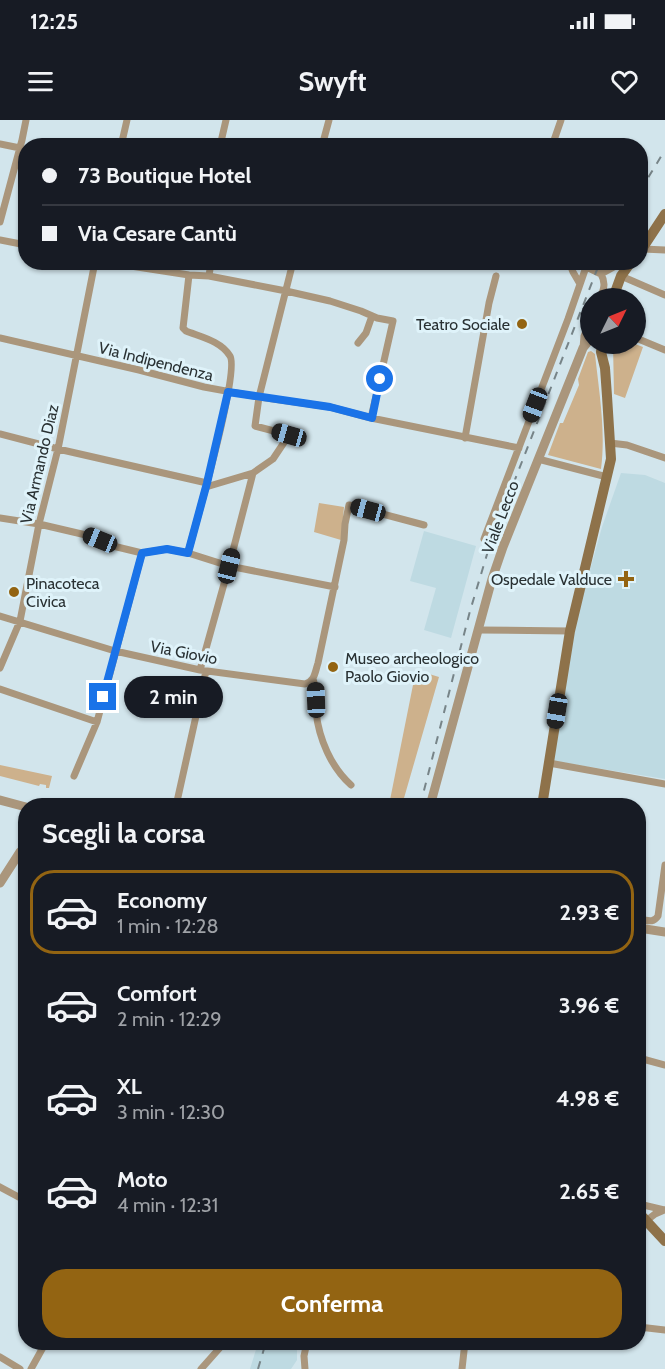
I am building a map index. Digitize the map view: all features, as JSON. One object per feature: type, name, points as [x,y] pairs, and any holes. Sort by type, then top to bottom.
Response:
[{"type":"main road","points":[[648,240],[665,214]]},
{"type":"main road","points":[[617,288],[625,270]]},
{"type":"main road","points":[[543,798],[570,631],[611,459],[602,354]]},
{"type":"main road","points":[[605,368],[608,354]]},
{"type":"main road","points":[[646,1220],[665,1241]]},
{"type":"street","points":[[22,138],[26,120]]},
{"type":"street","points":[[123,138],[128,120]]},
{"type":"street","points":[[222,138],[226,120]]},
{"type":"street","points":[[324,138],[329,120]]},
{"type":"street","points":[[555,138],[561,120]]},
{"type":"street","points":[[0,144],[18,148]]},
{"type":"street","points":[[0,222],[18,155]]},
{"type":"street","points":[[0,240],[18,243]]},
{"type":"street","points":[[648,251],[665,250]]},
{"type":"street","name":"Via Armando Diaz","points":[[0,668],[20,621],[39,524],[58,449],[93,270]]},
{"type":"street","points":[[157,270],[209,276],[286,291],[330,301],[377,318],[393,321],[372,418]]},
{"type":"street","points":[[209,276],[210,270]]},
{"type":"street","points":[[0,434],[207,485],[254,473],[273,459],[289,435],[255,426],[259,398],[291,270]]},
{"type":"street","points":[[572,270],[580,284]]},
{"type":"street","points":[[504,545],[484,538],[585,270]]},
{"type":"street","points":[[593,270],[602,274],[605,281],[604,288]]},
{"type":"street","points":[[602,274],[609,270]]},
{"type":"street","points":[[188,553],[207,485],[228,392],[232,362],[224,348],[183,328],[189,275]]},
{"type":"street","points":[[465,438],[486,314],[496,276]]},
{"type":"street","points":[[621,276],[665,295]]},
{"type":"street","points":[[358,343],[366,333],[372,316]]},
{"type":"street","name":"Via Indipendenza","points":[[0,338],[228,392],[330,407],[372,418],[519,448]]},
{"type":"street","points":[[646,342],[665,350]]},
{"type":"street","name":"Viale Lecco","points":[[432,798],[492,579],[581,354]]},
{"type":"street","points":[[610,443],[627,445],[665,458]]},
{"type":"street","points":[[538,459],[607,477]]},
{"type":"street","points":[[178,798],[203,670],[254,473]]},
{"type":"street","points":[[351,785],[342,777],[325,748],[316,715],[313,679],[335,586],[349,505],[424,525]]},
{"type":"street","points":[[0,518],[87,535],[113,546],[142,553],[167,549],[229,566],[335,586]]},
{"type":"street","points":[[74,776],[97,722],[142,553]]},
{"type":"street","name":"Via Giovio","points":[[0,616],[115,651],[203,670],[305,684],[313,679]]},
{"type":"street","points":[[479,630],[570,631]]},
{"type":"street","points":[[0,689],[97,722]]},
{"type":"street","points":[[549,762],[665,784]]},
{"type":"street","points":[[0,800],[18,805]]},
{"type":"street","points":[[0,883],[18,859]]},
{"type":"street","points":[[646,920],[656,920],[658,916],[665,865]]},
{"type":"street","points":[[646,929],[665,932]]},
{"type":"street","points":[[646,1060],[665,1065]]},
{"type":"street","points":[[0,1186],[18,1196]]},
{"type":"street","points":[[646,1206],[665,1210]]},
{"type":"street","points":[[646,1216],[665,1210]]},
{"type":"street","points":[[646,1328],[665,1330]]},
{"type":"street","points":[[31,1369],[42,1350]]},
{"type":"street","points":[[201,1369],[218,1350]]},
{"type":"street","points":[[305,1350],[305,1369]]},
{"type":"street","points":[[462,1369],[464,1350]]},
{"type":"street","points":[[0,1357],[20,1369]]},
{"type":"shaded area","points":[[587,354],[595,354],[603,440],[601,469],[548,455],[560,423],[563,423],[579,385],[578,379]]},
{"type":"shaded area","points":[[613,354],[641,354],[625,398],[614,394]]},
{"type":"shaded area","name":"Ospedale Valduce","points":[[621,473],[645,475],[665,483],[665,779],[553,761],[573,631],[602,527]]},
{"type":"shaded area","points":[[319,503],[344,507],[341,540],[314,532]]},
{"type":"shaded area","points":[[424,531],[476,546],[451,638],[424,630],[436,588],[410,581]]},
{"type":"shaded area","points":[[416,670],[439,677],[404,798],[390,798]]},
{"type":"shaded area","points":[[0,765],[52,776],[49,788],[46,788],[46,785],[40,784],[39,786],[0,776]]},
{"type":"shaded area","points":[[256,1350],[297,1350],[297,1360],[291,1369],[250,1369]]},
{"type":"railway","points":[[648,178],[665,150]]},
{"type":"railway","points":[[422,798],[470,611],[491,541],[597,270]]},
{"type":"railway","points":[[258,1369],[264,1350]]},
{"type":"place","name":"Teatro Sociale","points":[[522,324]]},
{"type":"place","name":"Ospedale Valduce","points":[[626,579]]},
{"type":"place","name":"Pinacoteca Civica","points":[[14,592]]},
{"type":"place","name":"Museo archeologico Paolo Giovio","points":[[333,667]]},
{"type":"route","points":[[103,697],[142,553],[167,549],[188,553],[228,392],[330,407],[372,418],[380,379]]}]
